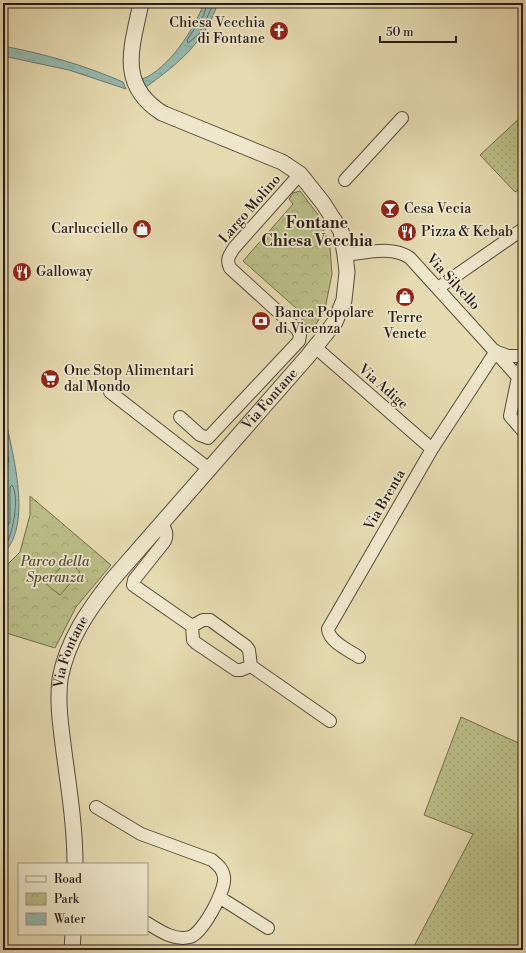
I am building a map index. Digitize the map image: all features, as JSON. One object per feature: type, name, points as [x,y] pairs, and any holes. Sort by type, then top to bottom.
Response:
[{"type":"street","name":"Via Fontane","points":[[75,863],[70,798],[60,711],[60,680],[67,653],[77,629],[87,612],[112,580],[287,380],[335,322],[344,300],[347,272],[341,231],[323,203],[300,174],[282,162],[162,113],[140,92],[130,66],[131,50],[141,3]]},
{"type":"street","points":[[345,180],[402,118]]},
{"type":"street","name":"Largo Molino","points":[[180,417],[200,435],[208,438],[214,434],[299,341],[300,335],[297,329],[230,268],[227,258],[300,174]]},
{"type":"street","points":[[438,288],[523,229]]},
{"type":"street","name":"Via Silvello","points":[[345,255],[390,251],[403,253],[438,288],[496,351],[520,372]]},
{"type":"street","name":"Via Adige","points":[[315,347],[432,449]]},
{"type":"street","points":[[496,351],[508,356],[523,356]]},
{"type":"street","name":"Via Brenta","points":[[359,657],[332,640],[328,634],[328,630],[432,449],[496,351]]},
{"type":"street","points":[[273,368],[287,380]]},
{"type":"street","points":[[520,372],[510,416],[523,431]]},
{"type":"street","points":[[110,392],[209,469]]},
{"type":"street","points":[[133,585],[134,580],[166,541],[167,536],[161,524]]},
{"type":"street","points":[[112,580],[133,585],[192,626],[194,640],[196,643],[231,668],[241,670],[251,666]]},
{"type":"street","points":[[192,626],[203,620],[210,620],[246,646],[249,650],[251,666],[330,721]]},
{"type":"street","points":[[96,807],[141,834],[212,860],[220,866],[224,876],[224,887],[203,926],[191,937],[176,938],[148,924]]},
{"type":"street","points":[[219,897],[268,928]]},
{"type":"street","points":[[72,950],[73,935]]},
{"type":"green space","points":[[523,115],[523,187],[515,192],[480,155]]},
{"type":"green space","points":[[300,191],[319,216],[330,248],[332,274],[325,309],[312,331],[301,321],[305,316],[243,261],[293,204],[289,199],[293,193]]},
{"type":"green space","name":"Parco della Speranza","points":[[30,496],[111,565],[76,607],[55,648],[3,632],[3,569],[20,552],[30,515]]},
{"type":"green space","points":[[67,560],[80,572],[60,595],[46,584]]},
{"type":"green space","points":[[461,717],[523,745],[523,950],[412,950],[473,834],[424,815]]},
{"type":"water","points":[[204,3],[218,3],[212,17],[198,41],[180,60],[146,87],[142,79],[152,74],[171,58],[187,36]]},
{"type":"water","points":[[3,46],[49,56],[94,70],[123,82],[126,89],[69,70],[3,56]]},
{"type":"water","points":[[3,407],[15,462],[19,504],[17,523],[12,540],[3,554],[3,529],[6,521]]},
{"type":"place","name":"Chiesa Vecchia di Fontane","points":[[279,31]]},
{"type":"place","name":"Cesa Vecia","points":[[390,209]]},
{"type":"place","name":"Carlucciello","points":[[142,229]]},
{"type":"place","name":"Pizza & Kebab","points":[[407,232]]},
{"type":"place","name":"Galloway","points":[[22,272]]},
{"type":"place","name":"Terre Venete","points":[[405,297]]},
{"type":"place","name":"Banca Popolare di Vicenza","points":[[261,321]]},
{"type":"place","name":"One Stop Alimentari dal Mondo","points":[[50,379]]},
{"type":"district","name":"Fontane Chiesa Vecchia","points":[[317,232]]}]
